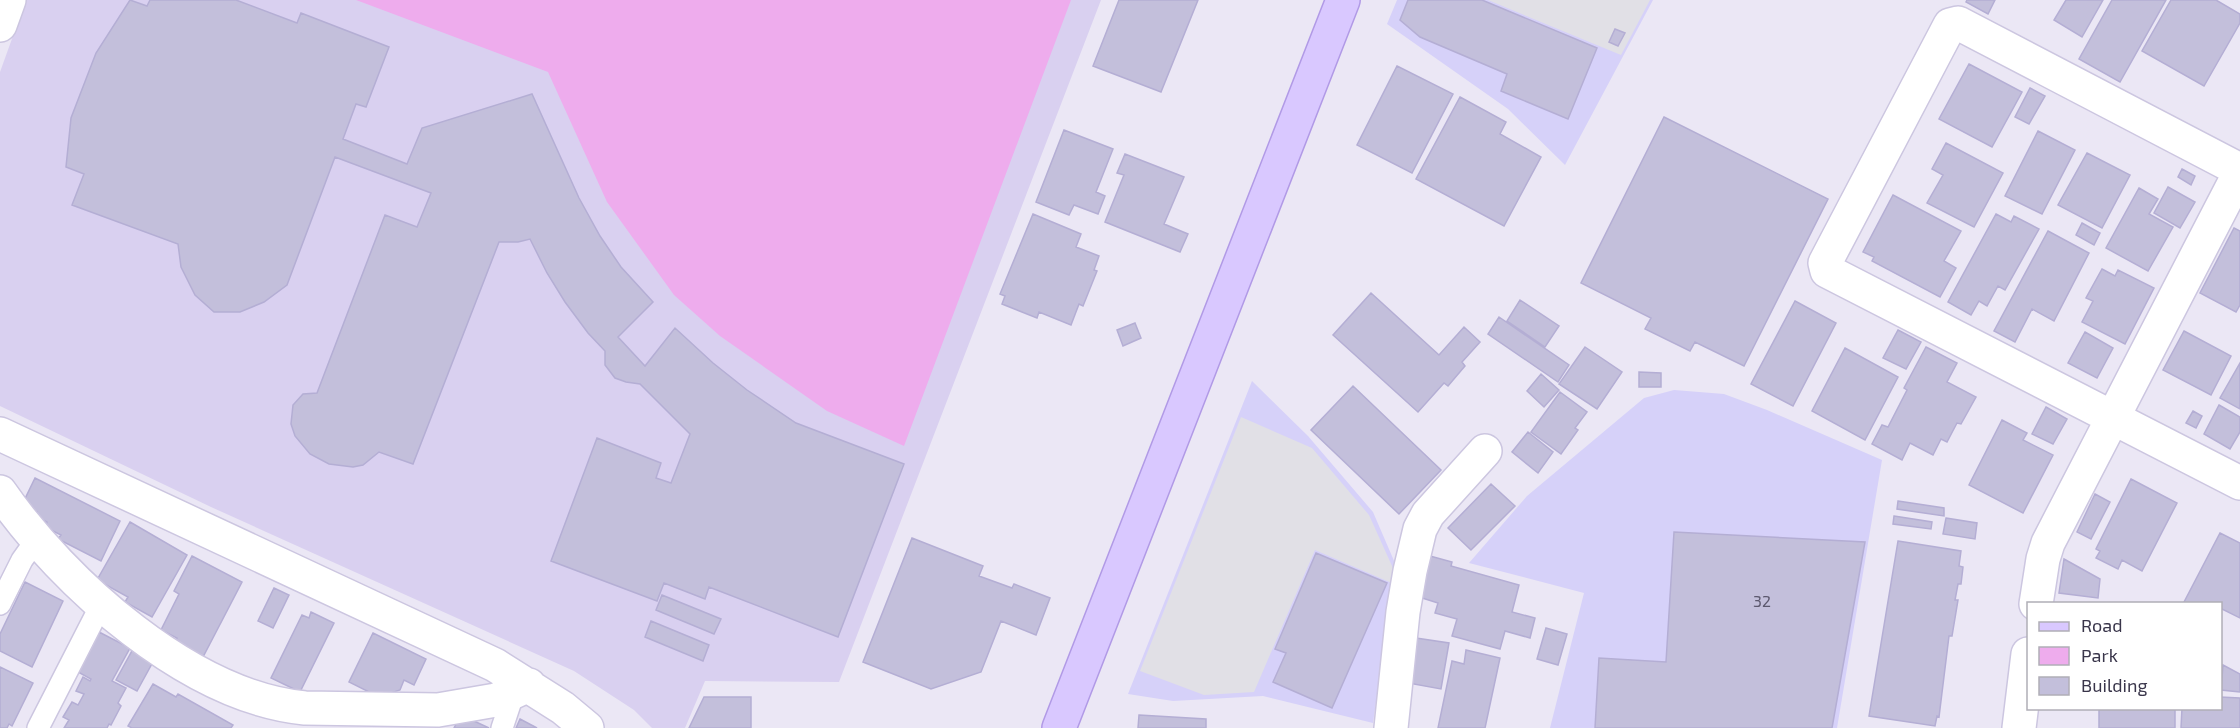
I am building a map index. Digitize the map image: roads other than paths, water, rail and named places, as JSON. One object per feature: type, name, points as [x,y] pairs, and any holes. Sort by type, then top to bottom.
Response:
[{"type":"street","points":[[0,25],[9,0]]},
{"type":"street","points":[[1059,728],[1343,0]]},
{"type":"street","points":[[2036,602],[2048,543],[2112,418],[2240,171],[1958,23],[1950,26],[1824,263],[1827,271],[2112,418],[2240,483]]},
{"type":"street","points":[[0,434],[495,665],[522,688],[563,708],[587,728]]},
{"type":"street","points":[[1391,728],[1403,612],[1420,529],[1428,514],[1485,451]]},
{"type":"street","points":[[0,492],[15,513],[64,569],[147,640],[216,683],[281,717],[358,710],[438,710],[496,700],[522,688]]},
{"type":"street","points":[[2019,728],[2027,662]]},
{"type":"lane","points":[[0,604],[22,560],[37,538]]},
{"type":"lane","points":[[38,728],[102,603]]},
{"type":"lane","points":[[502,728],[522,688]]}]
